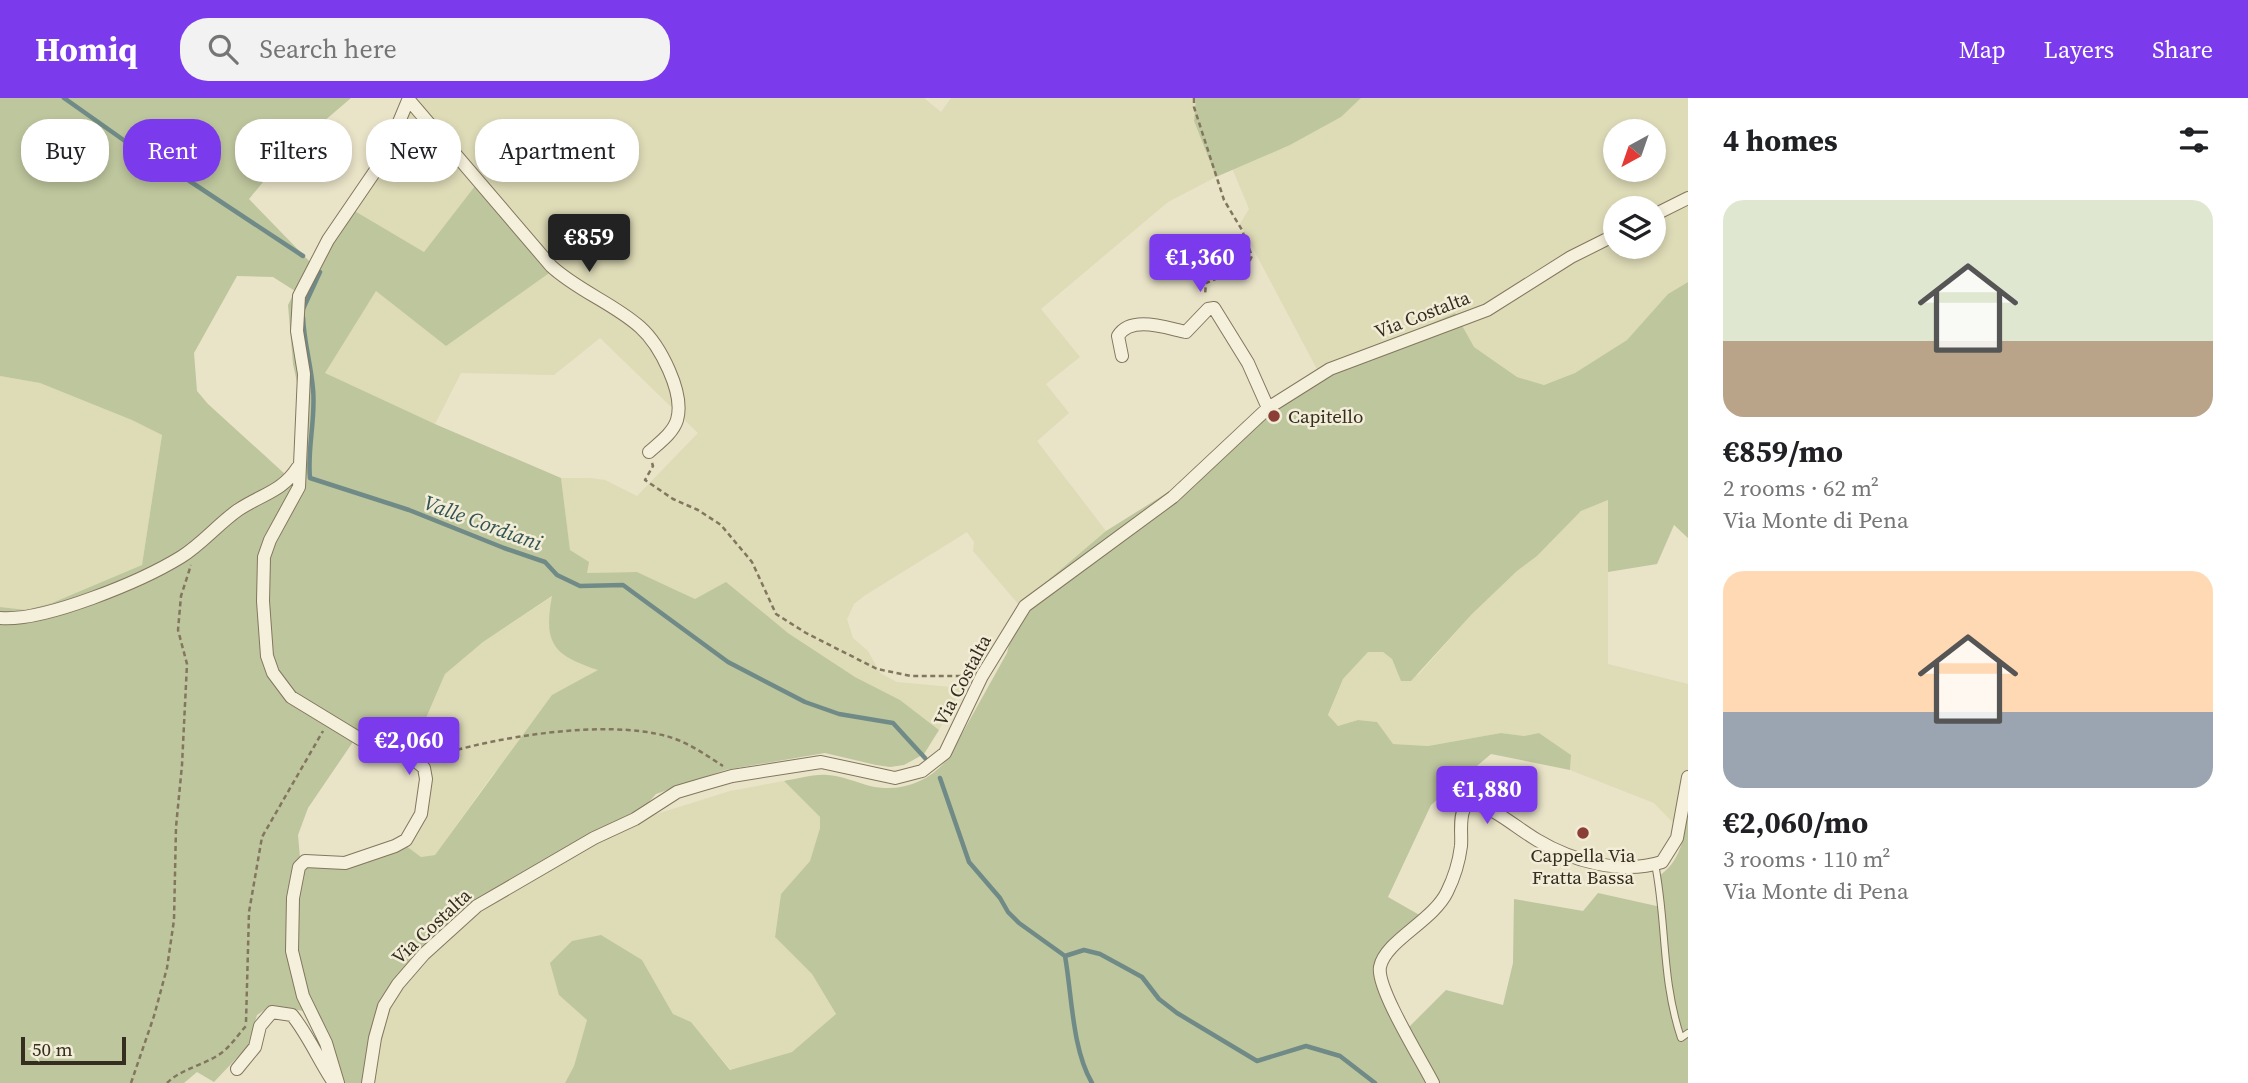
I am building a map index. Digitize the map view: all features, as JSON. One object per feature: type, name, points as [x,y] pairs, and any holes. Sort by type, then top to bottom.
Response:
[{"type":"street","points":[[336,1083],[326,1044],[303,996],[292,951],[293,898],[299,867],[305,861],[345,863],[406,840],[421,814],[426,779],[420,762],[387,746],[360,739],[283,689],[273,673],[265,640],[264,557],[270,540],[299,488],[304,374],[298,331],[299,296],[328,240],[384,158],[409,99],[551,266],[565,279],[642,328],[654,344],[674,380],[678,408],[677,420],[670,431],[649,452]]},
{"type":"street","points":[[1666,209],[1688,198]]},
{"type":"street","name":"Via Costalta","points":[[368,1083],[375,1038],[384,1006],[398,984],[424,954],[477,906],[594,838],[635,819],[677,792],[732,776],[821,762],[895,778],[922,771],[945,753],[982,676],[1025,607],[1172,497],[1268,408],[1330,369],[1487,310],[1571,257],[1603,241]]},
{"type":"street","points":[[1122,356],[1118,336],[1123,328],[1135,324],[1186,332],[1208,309],[1214,309],[1248,363],[1268,408]]},
{"type":"street","points":[[0,618],[43,614],[129,583],[181,557],[236,512],[289,482],[300,465]]},
{"type":"street","points":[[1433,1083],[1385,992],[1380,968],[1390,949],[1430,916],[1446,895],[1458,860],[1463,811],[1466,806],[1471,802],[1488,807],[1535,839],[1562,853],[1600,863],[1643,868],[1662,862],[1676,838],[1688,777]]},
{"type":"street","points":[[237,1069],[255,1047],[260,1026],[272,1012],[292,1015],[306,1032],[320,1062],[336,1083]]},
{"type":"lane","points":[[1655,864],[1660,888],[1664,961],[1672,1012],[1681,1038],[1688,1033]]},
{"type":"path","points":[[1194,98],[1194,107],[1224,200],[1242,230],[1252,256],[1247,266],[1206,284],[1204,292],[1208,309]]},
{"type":"path","points":[[649,452],[653,466],[645,480],[721,525],[752,562],[776,614],[806,633],[877,669],[911,676],[982,676]]},
{"type":"path","points":[[131,1083],[155,1016],[167,968],[174,920],[176,827],[187,664],[178,630],[181,596],[192,563]]},
{"type":"path","points":[[246,1037],[249,912],[262,837],[330,719]]},
{"type":"path","points":[[420,762],[436,755],[516,737],[593,729],[634,729],[668,736],[707,755],[724,766],[732,776]]},
{"type":"path","points":[[167,1083],[175,1074],[224,1050],[246,1025]]},
{"type":"shaded area","points":[[414,98],[924,98],[941,112],[951,98],[1196,98],[1194,121],[1216,177],[1168,202],[1041,309],[1080,357],[1046,384],[1069,413],[1037,441],[1106,531],[1019,605],[973,551],[974,542],[967,532],[854,604],[847,619],[853,638],[868,651],[880,673],[897,682],[962,688],[939,730],[900,700],[855,677],[788,633],[726,583],[695,599],[637,572],[587,573],[587,562],[570,551],[561,478],[605,480],[637,496],[698,433],[600,338],[554,375],[461,373],[435,424],[324,373],[376,291],[446,346],[475,186],[424,252],[348,207],[366,177],[366,182],[461,182],[461,119],[401,119]]},
{"type":"shaded area","points":[[1361,98],[1688,98],[1688,282],[1668,294],[1627,340],[1575,373],[1544,385],[1517,377],[1474,347],[1319,373],[1240,224],[1249,209],[1232,168],[1290,145],[1341,117]]},
{"type":"shaded area","points":[[0,376],[40,383],[133,420],[162,435],[142,565],[52,603],[26,610],[0,607]]},
{"type":"shaded area","points":[[1608,500],[1608,664],[1688,684],[1688,809],[1684,834],[1654,803],[1570,770],[1571,755],[1539,733],[1524,736],[1501,733],[1428,746],[1392,744],[1377,722],[1358,720],[1338,726],[1328,716],[1343,679],[1368,652],[1383,652],[1392,659],[1401,681],[1419,674],[1472,614],[1517,571],[1537,556],[1581,511]]},
{"type":"shaded area","points":[[553,596],[599,669],[493,774],[435,855],[421,857],[405,845],[429,770],[425,759],[413,748],[445,674],[483,642]]},
{"type":"shaded area","points":[[784,781],[820,817],[820,828],[810,861],[781,894],[775,937],[812,974],[836,1014],[792,1052],[731,1070],[691,1022],[673,1014],[642,960],[559,995],[587,1020],[574,1066],[565,1083],[370,1083],[389,990],[463,916],[631,822],[730,791]]},
{"type":"green space","points":[[0,98],[351,98],[327,119],[235,119],[235,182],[263,182],[249,199],[313,265],[348,207],[424,252],[475,186],[552,271],[446,346],[376,291],[325,373],[561,478],[570,550],[589,562],[587,573],[637,572],[695,599],[726,582],[788,633],[855,677],[900,700],[939,730],[924,754],[904,765],[876,765],[825,753],[725,770],[656,794],[631,822],[463,916],[389,990],[370,1083],[336,1083],[308,1012],[272,1005],[257,1015],[248,1046],[214,1082],[197,1072],[184,1083],[0,1083],[0,607],[26,610],[52,603],[142,565],[162,435],[40,383],[0,376]],"holes":[[[237,276],[273,277],[295,291],[288,305],[293,364],[298,387],[295,459],[286,475],[197,391],[194,353]],[[552,596],[549,626],[555,646],[571,659],[598,670],[552,695],[435,855],[421,857],[405,845],[306,865],[301,869],[298,835],[308,808],[359,733],[413,748],[445,674],[483,642]]]},
{"type":"green space","points":[[1196,98],[1361,98],[1341,117],[1290,145],[1216,177],[1194,121]]},
{"type":"green space","points":[[1688,282],[1688,538],[1674,525],[1657,564],[1608,572],[1608,500],[1581,511],[1537,556],[1517,571],[1472,614],[1411,681],[1401,681],[1392,659],[1383,652],[1368,652],[1343,679],[1328,715],[1338,726],[1358,720],[1377,722],[1393,744],[1428,746],[1501,733],[1524,736],[1539,733],[1571,755],[1570,770],[1491,754],[1431,805],[1388,897],[1423,917],[1375,968],[1403,1033],[1446,990],[1503,1005],[1513,963],[1514,899],[1583,911],[1598,893],[1661,907],[1656,878],[1665,872],[1676,857],[1683,839],[1688,809],[1688,1083],[565,1083],[574,1066],[587,1020],[559,995],[550,963],[572,941],[601,935],[642,960],[673,1014],[691,1022],[730,1070],[792,1052],[836,1014],[812,974],[775,937],[781,894],[810,861],[820,828],[820,817],[784,781],[827,775],[870,786],[893,788],[914,783],[933,773],[949,757],[1007,653],[1019,605],[1106,531],[1202,471],[1319,373],[1455,313],[1474,347],[1517,377],[1544,385],[1575,373],[1627,340],[1668,294]]},
{"type":"waterway","name":"Valle Cordiani","points":[[64,98],[166,170],[185,178],[303,256]]},
{"type":"waterway","name":"Valle Cordiani","points":[[303,309],[320,272]]},
{"type":"waterway","name":"Valle Cordiani","points":[[303,317],[314,400],[310,478],[409,510],[545,562],[557,575],[580,586],[623,585],[728,662],[805,702],[839,714],[893,723],[925,758]]},
{"type":"waterway","name":"Valle Cordiani","points":[[940,778],[969,862],[1019,923],[1065,956],[1084,950],[1100,954],[1122,966],[1142,977],[1159,999],[1177,1013],[1257,1061],[1306,1046],[1340,1056],[1375,1083]]},
{"type":"waterway","points":[[1065,956],[1080,1054],[1092,1083]]},
{"type":"place","name":"Capitello","points":[[1274,416]]},
{"type":"place","name":"Cappella Via Fratta Bassa","points":[[1583,833]]}]
